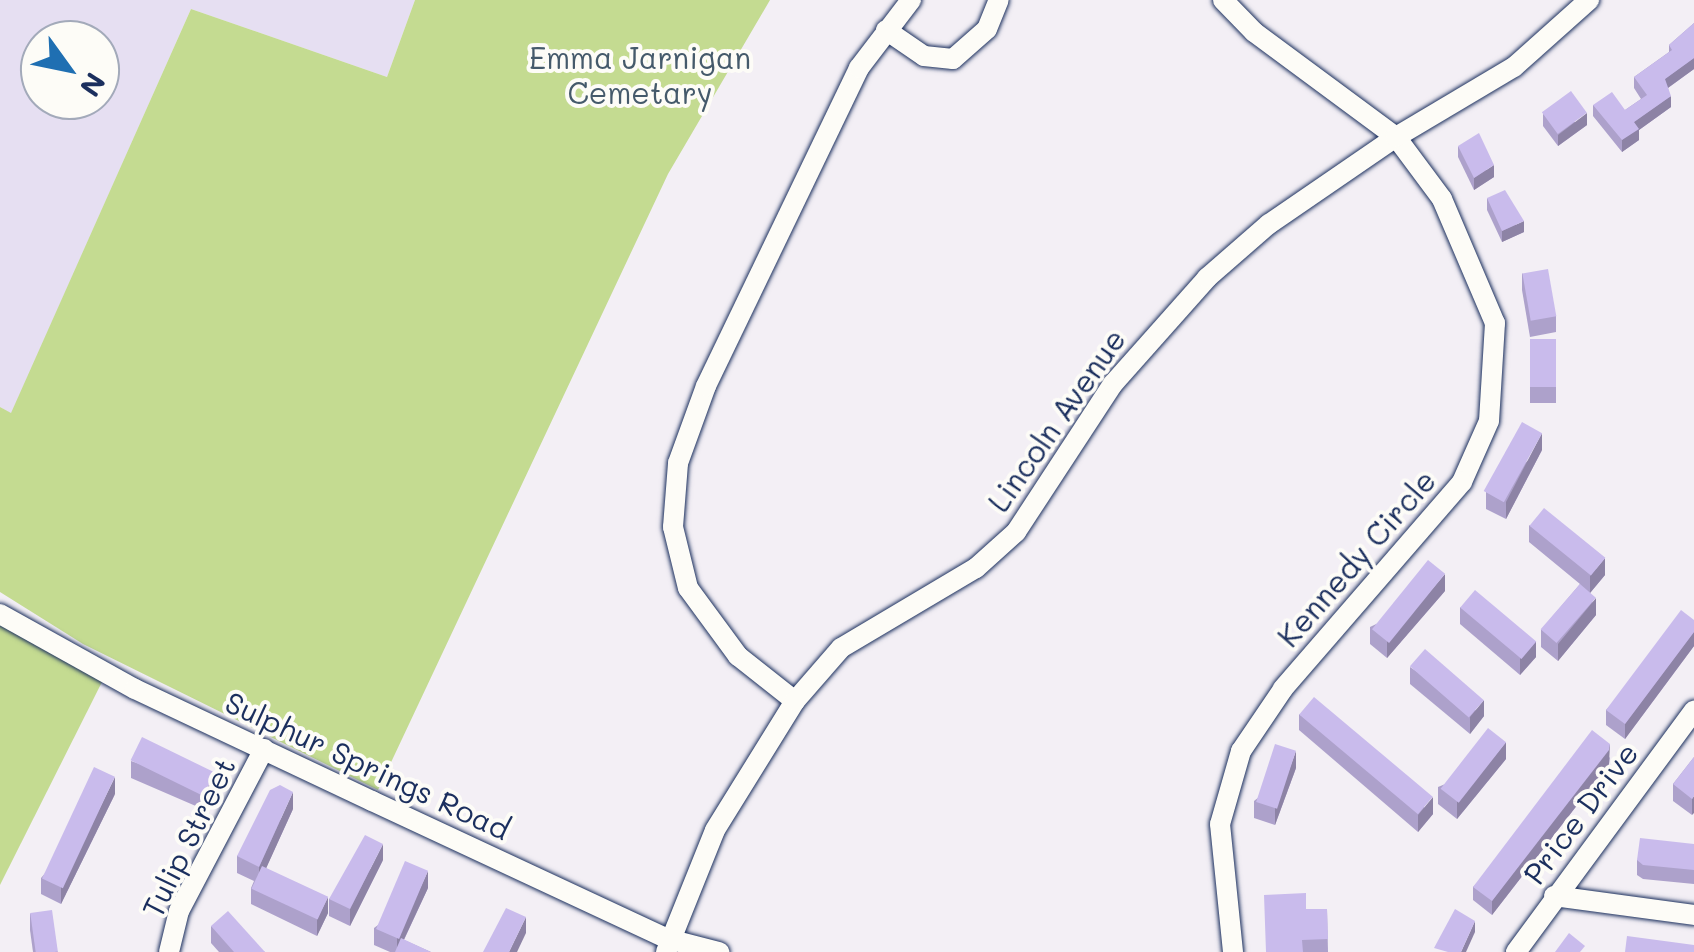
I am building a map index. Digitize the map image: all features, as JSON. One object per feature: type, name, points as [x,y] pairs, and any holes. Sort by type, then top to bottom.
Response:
[{"type":"street","points":[[795,701],[738,656],[688,588],[674,527],[678,462],[767,254],[859,68],[912,0]]},
{"type":"street","points":[[886,30],[924,56],[953,59],[988,29],[999,0]]},
{"type":"street","name":"Kennedy Circle","points":[[1223,0],[1254,32],[1396,137],[1442,199],[1494,323],[1489,421],[1462,482],[1283,688],[1241,752],[1220,824],[1233,952]]},
{"type":"street","name":"Lincoln Avenue","points":[[667,946],[715,830],[795,701],[842,648],[976,568],[1016,532],[1113,384],[1206,278],[1269,224],[1396,137],[1514,67],[1588,0]]},
{"type":"street","name":"Sulphur Springs Road","points":[[0,614],[264,749],[667,946],[719,952]]},
{"type":"street","name":"Price Drive","points":[[1516,952],[1694,712]]},
{"type":"street","name":"Tulip Street","points":[[168,952],[179,911],[264,749]]},
{"type":"street","points":[[1554,896],[1694,915]]},
{"type":"shaded area","points":[[0,0],[415,0],[387,77],[191,9],[11,414],[0,407]]},
{"type":"green space","name":"Emma Jarnigan Cemetary","points":[[415,0],[770,0],[668,174],[378,790],[83,644],[0,592],[0,407],[11,413],[191,9],[387,77]]},
{"type":"green space","points":[[0,614],[106,674],[0,885]]},
{"type":"building","points":[[1694,23],[1694,58],[1665,79],[1671,96],[1634,122],[1639,129],[1622,140],[1593,105],[1612,92],[1625,110],[1647,95],[1634,77],[1672,50],[1669,45]]},
{"type":"building","points":[[1571,91],[1587,113],[1558,134],[1542,112]]},
{"type":"building","points":[[1479,133],[1494,165],[1474,178],[1458,146]]},
{"type":"building","points":[[1505,190],[1524,221],[1502,231],[1487,198]]},
{"type":"building","points":[[1548,269],[1556,316],[1531,321],[1522,274]]},
{"type":"building","points":[[1530,339],[1556,339],[1556,387],[1530,387]]},
{"type":"building","points":[[1522,422],[1542,433],[1504,502],[1484,491]]},
{"type":"building","points":[[1544,508],[1605,558],[1591,576],[1530,526]]},
{"type":"building","points":[[1428,560],[1445,574],[1389,643],[1372,629]]},
{"type":"building","points":[[1580,584],[1596,598],[1556,643],[1541,629]]},
{"type":"building","points":[[1475,590],[1536,641],[1521,659],[1460,608]]},
{"type":"building","points":[[1681,610],[1694,620],[1694,632],[1625,724],[1606,710]]},
{"type":"building","points":[[1425,649],[1484,700],[1469,718],[1410,666]]},
{"type":"building","points":[[1314,697],[1433,797],[1418,814],[1299,715]]},
{"type":"building","points":[[1488,728],[1506,742],[1459,803],[1441,789]]},
{"type":"building","points":[[1592,730],[1610,744],[1609,750],[1492,901],[1473,887]]},
{"type":"building","points":[[142,737],[215,773],[203,796],[131,760]]},
{"type":"building","points":[[1275,744],[1296,751],[1277,809],[1256,802]]},
{"type":"building","points":[[1694,757],[1694,796],[1692,799],[1673,784]]},
{"type":"building","points":[[94,767],[115,777],[63,888],[42,878]]},
{"type":"building","points":[[280,785],[293,792],[259,867],[237,856],[270,790]]},
{"type":"building","points":[[365,835],[383,844],[350,909],[329,899]]},
{"type":"building","points":[[1640,838],[1694,844],[1694,870],[1643,865],[1637,860]]},
{"type":"building","points":[[405,861],[428,871],[399,939],[376,929]]},
{"type":"building","points":[[262,866],[328,897],[318,920],[251,889]]},
{"type":"building","points":[[1306,893],[1306,909],[1327,909],[1328,939],[1302,940],[1303,952],[1266,952],[1264,895]]},
{"type":"building","points":[[506,908],[526,917],[509,952],[483,952]]},
{"type":"building","points":[[1455,909],[1475,921],[1461,952],[1434,948]]},
{"type":"building","points":[[52,910],[58,952],[36,952],[30,913]]},
{"type":"building","points":[[228,911],[265,952],[234,952],[211,926]]},
{"type":"building","points":[[1569,933],[1585,946],[1580,952],[1555,952]]},
{"type":"building","points":[[1627,936],[1694,945],[1694,952],[1625,952]]},
{"type":"building","points":[[401,938],[431,952],[395,952]]}]
